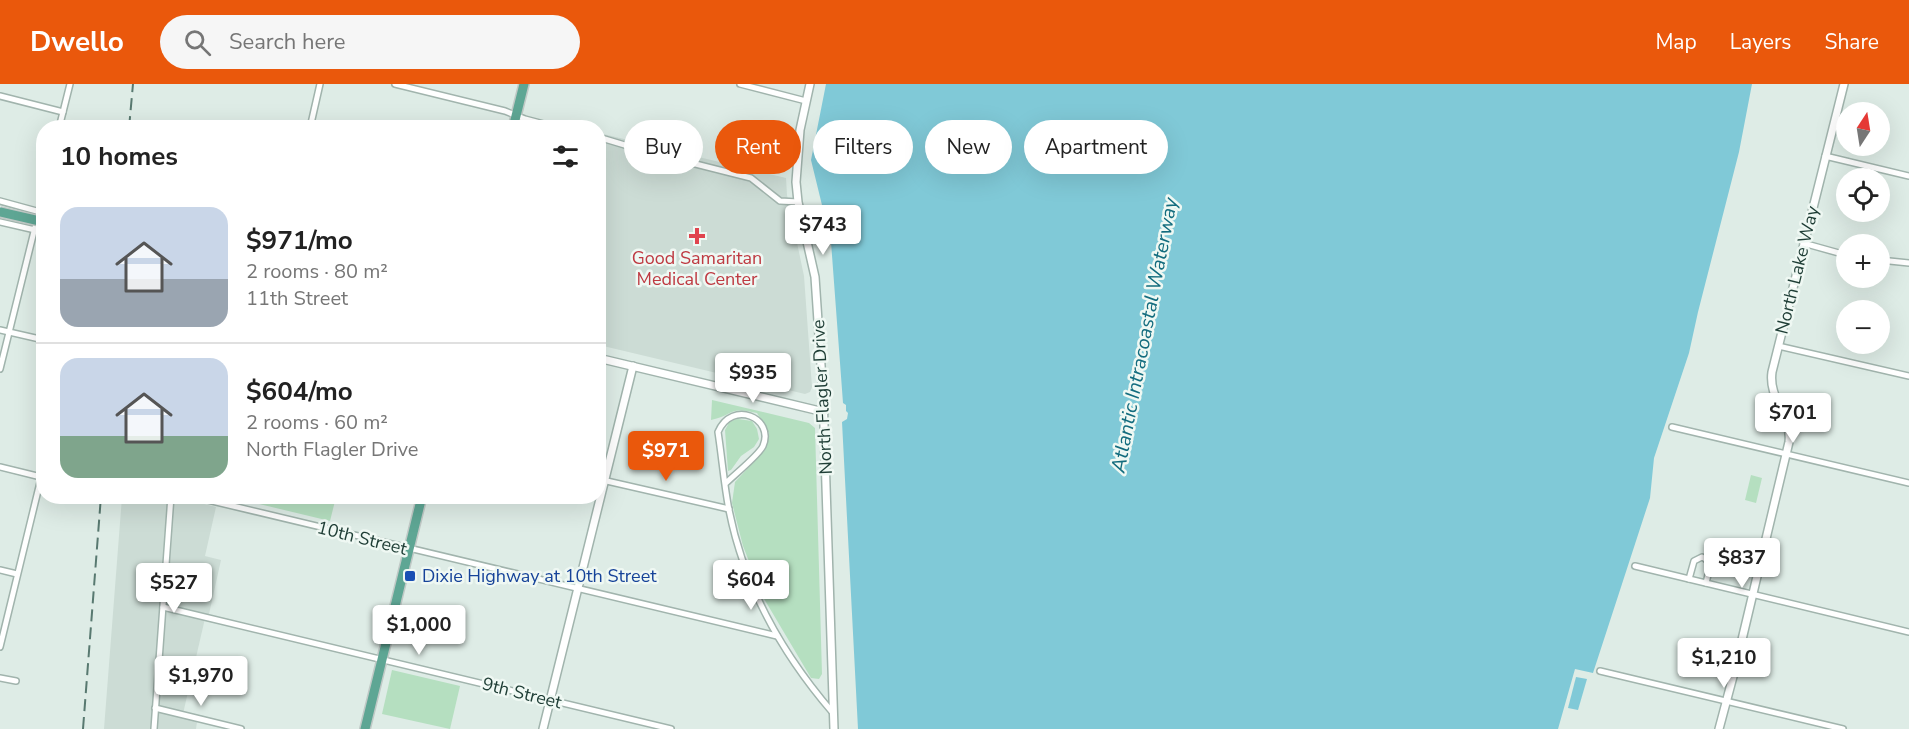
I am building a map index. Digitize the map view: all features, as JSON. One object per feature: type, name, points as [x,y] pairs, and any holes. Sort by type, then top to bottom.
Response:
[{"type":"main road","points":[[514,120],[524,84]]},
{"type":"main road","points":[[0,212],[36,220]]},
{"type":"main road","points":[[366,729],[420,504]]},
{"type":"street","points":[[61,120],[70,84]]},
{"type":"street","points":[[311,120],[320,84]]},
{"type":"street","points":[[395,84],[505,111],[530,120]]},
{"type":"street","points":[[740,84],[806,100]]},
{"type":"street","name":"North Flagler Drive","points":[[810,84],[797,155],[798,202],[815,277],[824,412],[834,729]]},
{"type":"street","name":"North Lake Way","points":[[1719,729],[1790,439],[1789,428],[1772,387],[1772,376],[1844,84]]},
{"type":"street","points":[[0,96],[63,112]]},
{"type":"street","points":[[606,139],[752,178],[780,201],[798,202]]},
{"type":"street","points":[[1825,156],[1909,176]]},
{"type":"street","points":[[0,201],[36,212]]},
{"type":"street","points":[[0,222],[34,230]]},
{"type":"street","points":[[0,369],[36,225]]},
{"type":"street","points":[[1803,243],[1836,252]]},
{"type":"street","points":[[1890,261],[1909,263]]},
{"type":"street","points":[[0,330],[36,338]]},
{"type":"street","points":[[1778,346],[1909,376]]},
{"type":"street","points":[[606,360],[824,412]]},
{"type":"street","points":[[606,464],[633,366]]},
{"type":"street","points":[[726,483],[762,447],[765,438],[762,427],[750,416],[740,414],[730,417],[718,432],[729,509],[744,563],[777,636],[803,675],[833,712]]},
{"type":"street","points":[[1672,427],[1909,483]]},
{"type":"street","points":[[0,467],[36,476]]},
{"type":"street","points":[[606,480],[729,509]]},
{"type":"street","points":[[0,647],[36,497]]},
{"type":"street","points":[[154,729],[170,504]]},
{"type":"street","name":"10th Street","points":[[224,504],[777,636]]},
{"type":"street","points":[[543,729],[597,504]]},
{"type":"street","points":[[1689,579],[1696,558],[1706,558],[1710,564],[1706,584]]},
{"type":"street","points":[[1635,566],[1909,632]]},
{"type":"street","points":[[0,570],[17,574]]},
{"type":"street","name":"9th Street","points":[[163,607],[670,729]]},
{"type":"street","points":[[1600,671],[1843,729]]},
{"type":"street","points":[[0,678],[16,681]]},
{"type":"street","points":[[155,708],[241,729]]},
{"type":"shaded area","name":"Good Samaritan Medical Center","points":[[606,135],[624,139],[624,174],[703,174],[703,158],[715,161],[715,174],[769,174],[786,178],[787,195],[804,276],[812,387],[810,392],[805,394],[606,347]]},
{"type":"shaded area","points":[[121,504],[204,504],[216,507],[205,556],[221,560],[182,718],[197,722],[196,729],[104,729]]},
{"type":"green space","points":[[712,400],[809,423],[815,428],[822,674],[819,679],[811,678],[763,597],[743,546],[732,503],[735,482],[765,450],[769,433],[757,413],[741,410],[711,420]]},
{"type":"green space","points":[[738,419],[752,421],[759,439],[754,447],[741,456],[728,471],[725,430],[730,421]]},
{"type":"green space","points":[[1751,475],[1762,478],[1756,503],[1745,500]]},
{"type":"green space","points":[[259,504],[334,504],[330,521]]},
{"type":"green space","points":[[392,670],[460,686],[450,729],[382,714]]},
{"type":"water","name":"Atlantic Intracoastal Waterway","points":[[826,84],[1752,84],[1739,152],[1689,353],[1654,458],[1650,498],[1593,673],[1575,669],[1558,729],[858,729],[842,422],[847,419],[848,413],[843,403],[831,242],[814,174],[913,174],[913,120],[819,120]]},
{"type":"water","points":[[1576,677],[1587,679],[1578,710],[1568,708]]},
{"type":"railway","points":[[130,120],[133,84]]},
{"type":"railway","points":[[83,729],[100,504]]},
{"type":"place","name":"Good Samaritan Medical Center","points":[[697,236]]},
{"type":"place","name":"Dixie Highway at 10th Street","points":[[410,576]]}]
